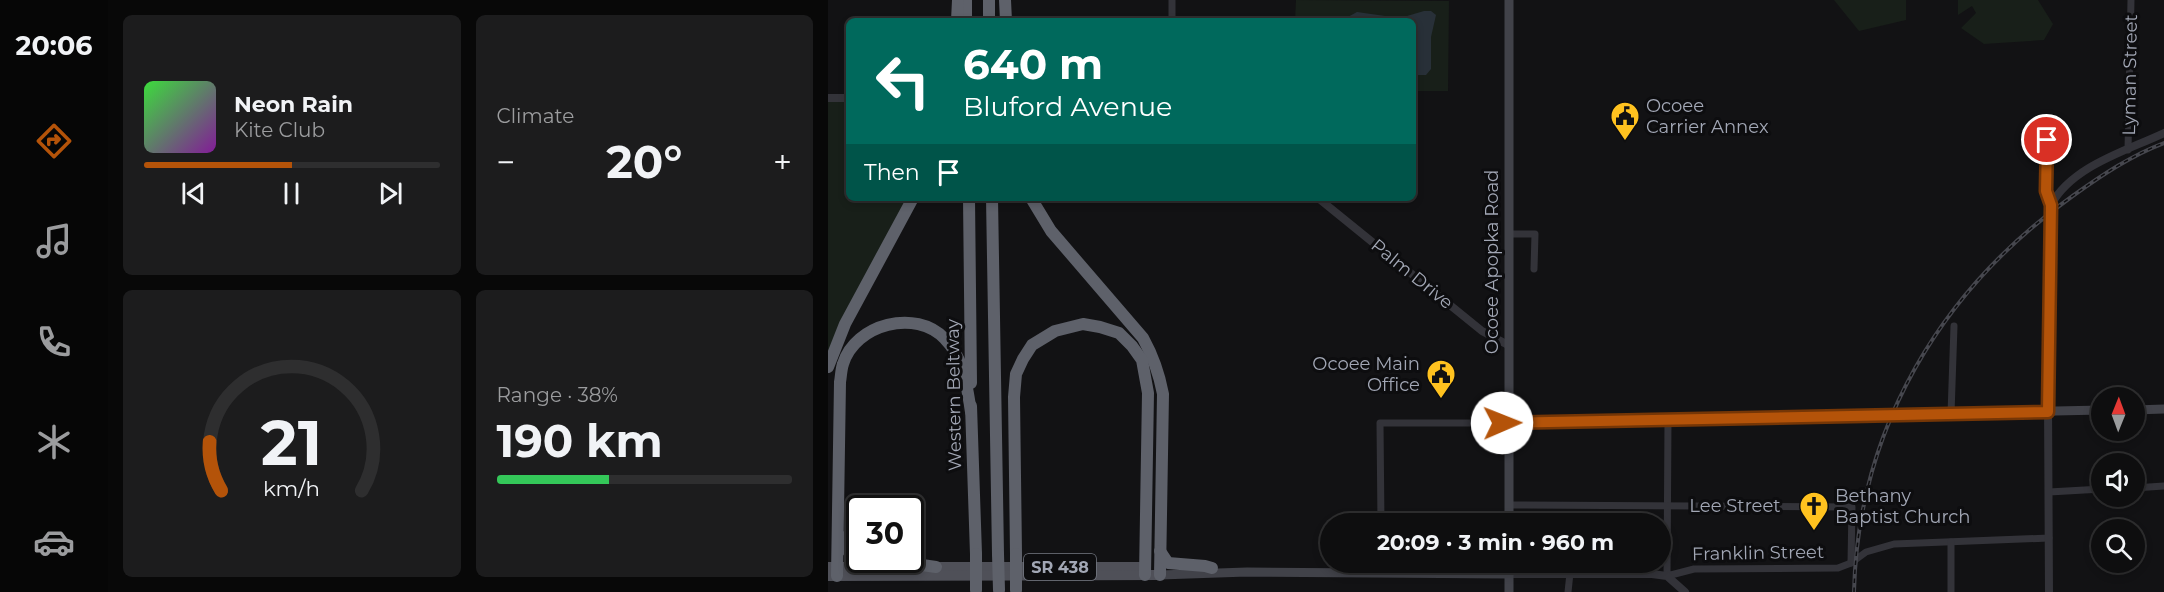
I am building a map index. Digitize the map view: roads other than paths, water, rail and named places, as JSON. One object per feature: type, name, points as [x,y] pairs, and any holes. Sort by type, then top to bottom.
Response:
[{"type":"highway","points":[[957,18],[958,0]]},
{"type":"highway","points":[[966,0],[966,18]]},
{"type":"highway","points":[[989,0],[989,18]]},
{"type":"highway","points":[[1005,0],[1006,18]]},
{"type":"highway","points":[[828,367],[845,324],[911,201]]},
{"type":"highway","name":"Western Beltway","points":[[969,201],[976,591]]},
{"type":"highway","points":[[992,201],[999,591]]},
{"type":"highway","points":[[1033,201],[1051,231],[1143,338],[1152,356],[1163,394],[1160,571]]},
{"type":"highway","points":[[833,571],[837,524],[840,382],[843,363],[853,347],[866,335],[886,325],[904,321],[927,325],[945,339],[956,353],[964,375],[971,412]]},
{"type":"highway","points":[[1016,591],[1014,397],[1016,374],[1032,345],[1055,331],[1083,324],[1119,333],[1137,353],[1144,368],[1148,393],[1145,571]]},
{"type":"highway","points":[[837,524],[846,548]]},
{"type":"highway","points":[[1160,549],[1168,563],[1212,568]]},
{"type":"highway","points":[[924,565],[936,567]]},
{"type":"main road","name":"Ocoee Apopka Road","points":[[1509,0],[1509,513]]},
{"type":"main road","points":[[1509,423],[2091,410]]},
{"type":"main road","points":[[2145,410],[2164,410]]},
{"type":"main road","name":"Franklin Street","points":[[833,571],[936,567],[975,572]]},
{"type":"main road","name":"Franklin Street","points":[[1160,571],[1212,568],[1248,572]]},
{"type":"main road","name":"Franklin Street","points":[[833,571],[1248,572],[1320,570]]},
{"type":"main road","name":"Franklin Street","points":[[1488,573],[1509,574]]},
{"type":"main road","points":[[1509,574],[1509,592]]},
{"type":"street","points":[[1172,0],[1172,18]]},
{"type":"street","name":"Lyman Street","points":[[2128,150],[2132,0]]},
{"type":"street","points":[[828,98],[846,98]]},
{"type":"street","points":[[2051,205],[2067,183],[2100,163],[2164,133]]},
{"type":"street","points":[[2047,140],[2046,191],[2051,205],[2048,412],[2049,592]]},
{"type":"street","name":"Palm Drive","points":[[1322,201],[1482,332],[1508,345]]},
{"type":"street","points":[[1509,234],[1535,234],[1534,269]]},
{"type":"street","points":[[1951,414],[1954,326]]},
{"type":"street","points":[[1668,420],[1667,576],[1685,592]]},
{"type":"street","points":[[1381,513],[1380,423],[1509,423]]},
{"type":"street","points":[[2145,487],[2164,486]]},
{"type":"street","points":[[2049,492],[2091,490]]},
{"type":"street","name":"Lee Street","points":[[1509,506],[1852,507],[1851,563]]},
{"type":"street","name":"Franklin Street","points":[[1509,574],[1652,574],[1667,576],[1694,569],[1830,568],[1851,563],[1866,552],[1894,544],[2049,538]]},
{"type":"street","points":[[1951,592],[1952,542]]},
{"type":"street","points":[[1568,592],[1570,573]]},
{"type":"railway","points":[[1854,592],[1859,532],[1871,474],[1890,419],[1916,367],[1947,319],[1984,274],[2027,232],[2106,173],[2140,153],[2164,143]]},
{"type":"place","name":"Ocoee Carrier Annex","points":[[1625,142]]},
{"type":"place","name":"Ocoee Main Office","points":[[1441,400]]},
{"type":"place","name":"Bethany Baptist Church","points":[[1814,532]]}]
